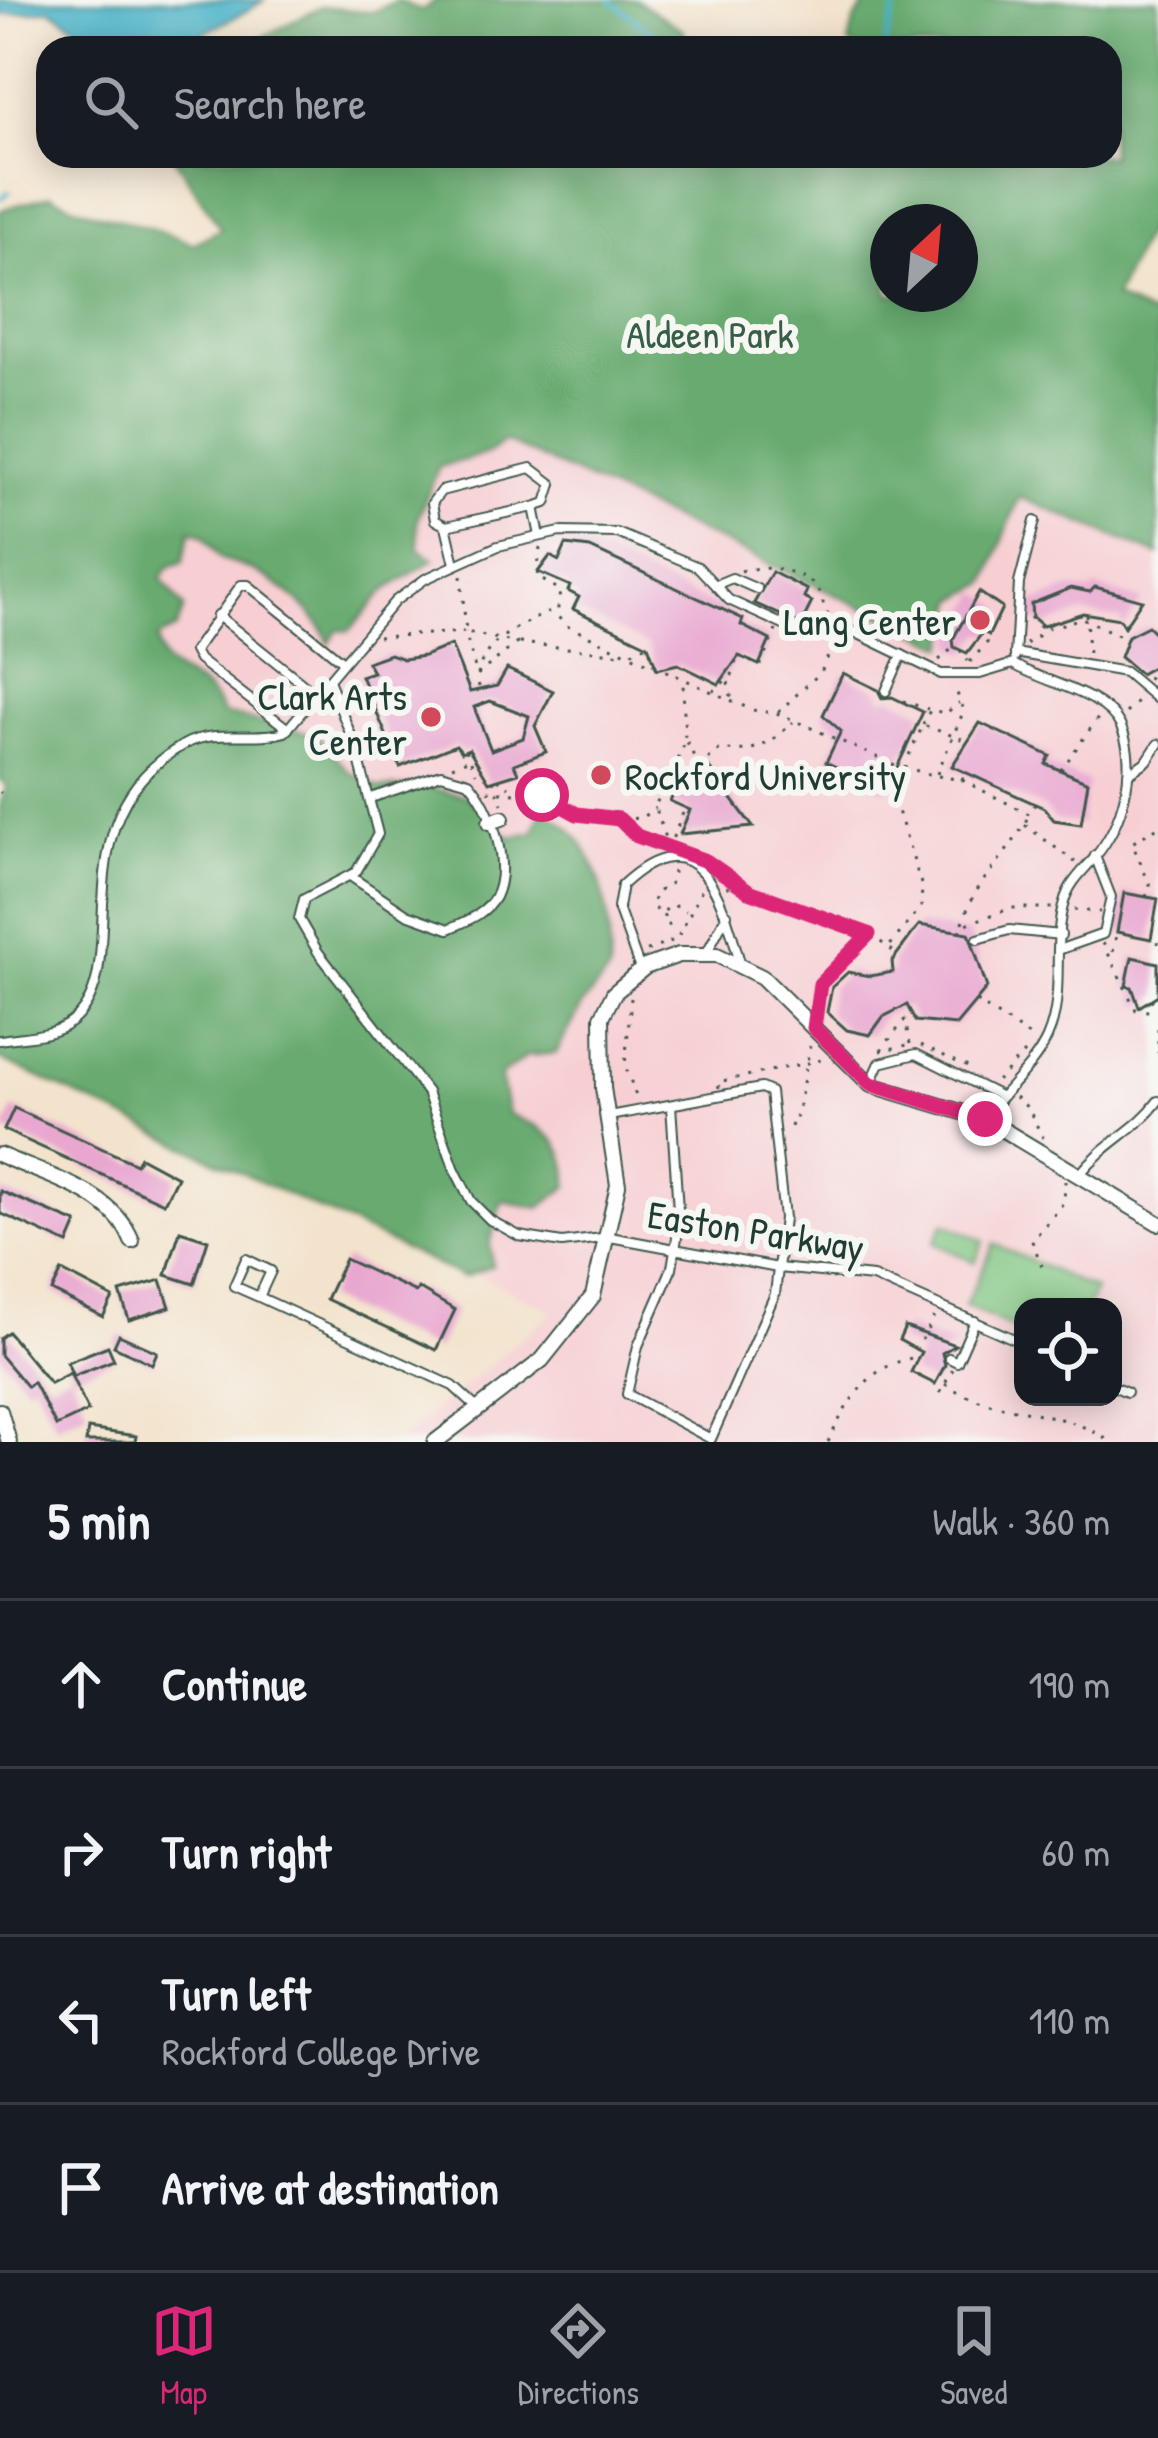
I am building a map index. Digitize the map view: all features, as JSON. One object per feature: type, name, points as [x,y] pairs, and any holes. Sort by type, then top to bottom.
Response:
[{"type":"street","points":[[435,1442],[542,1360],[592,1296],[610,1237],[618,1185],[602,1017],[638,964],[706,955],[763,977],[871,1084],[985,1119],[1158,1223]]},
{"type":"street","points":[[0,1155],[104,1202],[123,1218],[132,1241]]},
{"type":"street","points":[[0,1411],[9,1442]]},
{"type":"lane","points":[[531,468],[546,474],[552,484],[546,502],[534,507],[446,526],[435,520],[432,503],[441,490],[531,468]]},
{"type":"lane","points":[[534,507],[538,537]]},
{"type":"lane","points":[[1015,654],[1019,583],[1036,521]]},
{"type":"lane","points":[[446,526],[454,564]]},
{"type":"lane","points":[[0,1040],[49,1033],[70,1023],[83,1008],[95,979],[108,842],[130,791],[188,742],[217,735],[264,738],[288,729],[395,601],[454,564],[538,537],[617,533],[698,567],[729,600],[803,634],[844,627],[954,675],[968,675],[1015,654],[1125,672],[1158,700]]},
{"type":"lane","points":[[715,585],[732,578],[757,590]]},
{"type":"lane","points":[[288,729],[199,660],[195,644],[241,585],[248,585],[343,662]]},
{"type":"lane","points":[[218,615],[316,694]]},
{"type":"lane","points":[[985,1119],[1054,1022],[1063,909],[1073,881],[1117,820],[1130,754],[1109,709],[1015,654]]},
{"type":"lane","points":[[886,691],[902,656]]},
{"type":"lane","points":[[328,679],[371,798],[378,834],[350,875],[406,914],[449,929],[480,914],[494,899],[501,878],[498,815],[477,791],[455,776],[441,774],[371,798]]},
{"type":"lane","points":[[1127,775],[1147,761],[1158,744]]},
{"type":"lane","points":[[1060,950],[1098,937],[1108,912],[1110,887],[1095,856]]},
{"type":"lane","points":[[638,964],[618,908],[622,885],[658,860],[681,859],[707,872],[727,914],[742,968]]},
{"type":"lane","name":"Easton Parkway","points":[[350,875],[304,899],[299,919],[318,952],[427,1092],[471,1201],[519,1236],[562,1243],[610,1237],[778,1268],[873,1277],[1014,1339]]},
{"type":"lane","points":[[706,955],[727,914]]},
{"type":"lane","points":[[978,938],[1010,930],[1061,935]]},
{"type":"lane","points":[[871,1084],[880,1063],[916,1054],[1000,1096]]},
{"type":"lane","points":[[608,1116],[761,1088],[770,1091],[784,1218],[775,1294],[711,1439],[627,1394],[638,1346],[675,1250],[679,1225],[670,1105]]},
{"type":"lane","points":[[1076,1171],[1158,1101]]},
{"type":"lane","points":[[260,1298],[271,1271],[246,1259],[234,1286],[260,1298],[453,1386],[478,1408]]},
{"type":"lane","points":[[953,1360],[975,1321]]},
{"type":"lane","points":[[1122,1390],[1126,1392]]},
{"type":"path","points":[[538,537],[537,577],[557,582],[556,609],[567,626],[731,700],[776,713],[892,764],[962,780],[1029,814]]},
{"type":"path","points":[[454,564],[461,572],[465,632],[479,687]]},
{"type":"path","points":[[730,571],[765,564],[788,573],[818,588],[824,612],[844,627],[821,672],[776,713]]},
{"type":"path","points":[[477,675],[502,638],[556,609]]},
{"type":"path","points":[[1030,617],[1044,632]]},
{"type":"path","points":[[1015,654],[1050,624],[1082,618],[1127,639]]},
{"type":"path","points":[[712,692],[728,680],[737,659],[760,666],[779,622]]},
{"type":"path","points":[[360,641],[465,632],[517,643],[628,654],[648,645],[654,667]]},
{"type":"path","points":[[968,675],[979,646],[993,636]]},
{"type":"path","points":[[477,675],[517,643]]},
{"type":"path","points":[[960,650],[969,663]]},
{"type":"path","points":[[936,776],[964,710],[954,675]]},
{"type":"path","points":[[683,680],[686,737],[699,767],[696,786]]},
{"type":"path","points":[[728,680],[731,700]]},
{"type":"path","points":[[903,700],[946,713],[960,702]]},
{"type":"path","points":[[909,755],[930,710]]},
{"type":"path","points":[[699,767],[720,749],[744,753],[765,747],[795,721]]},
{"type":"path","points":[[923,725],[970,742]]},
{"type":"path","points":[[498,815],[496,780],[542,795],[577,814],[641,818],[655,808],[686,737]]},
{"type":"path","points":[[466,750],[484,791]]},
{"type":"path","points":[[444,768],[470,759]]},
{"type":"path","points":[[888,948],[921,907],[922,887],[893,795],[884,784],[892,764]]},
{"type":"path","points":[[962,780],[964,772]]},
{"type":"path","points":[[497,791],[510,788]]},
{"type":"path","points":[[960,932],[977,886],[1025,824],[1034,804]]},
{"type":"path","points":[[655,808],[670,850]]},
{"type":"path","points":[[648,858],[670,850],[686,808]]},
{"type":"path","points":[[619,819],[637,836],[670,850]]},
{"type":"path","points":[[1025,824],[1070,857]]},
{"type":"path","points":[[1146,897],[1150,885],[1132,843],[1158,827]]},
{"type":"path","points":[[694,855],[725,877],[869,934],[897,954]]},
{"type":"path","points":[[664,913],[655,910],[652,902],[672,882],[673,872]]},
{"type":"path","points":[[725,877],[730,895]]},
{"type":"path","points":[[1150,885],[1158,888]]},
{"type":"path","points":[[638,964],[676,939],[687,912],[707,886]]},
{"type":"path","points":[[678,929],[664,922],[664,913],[673,905],[687,912]]},
{"type":"path","points":[[963,925],[1012,908],[1108,912]]},
{"type":"path","points":[[790,1125],[794,1126],[797,1115],[820,984],[869,934]]},
{"type":"path","points":[[1112,953],[1116,935]]},
{"type":"path","points":[[1098,937],[1112,953],[1136,1010],[1158,1011]]},
{"type":"path","points":[[619,989],[633,1003],[625,1065],[641,1110]]},
{"type":"path","points":[[1151,999],[1158,1011]]},
{"type":"path","points":[[976,1000],[1040,1042],[997,1082]]},
{"type":"path","points":[[880,1051],[904,1020],[910,1044]]},
{"type":"path","points":[[1158,1028],[1158,1053]]},
{"type":"path","points":[[719,1088],[718,1082],[806,1063]]},
{"type":"path","points":[[1042,1266],[1032,1241],[1058,1213],[1064,1175],[1076,1171]]},
{"type":"path","points":[[828,1442],[846,1404],[870,1376],[892,1361],[912,1358],[941,1305]]},
{"type":"path","points":[[940,1393],[953,1360]]},
{"type":"path","points":[[945,1384],[1001,1411],[1078,1423],[1110,1442]]},
{"type":"shaded area","name":"Rockford University","points":[[1114,299],[1158,322],[1158,1442],[397,1442],[554,1311],[0,1048],[0,874],[270,316],[870,304],[870,312],[978,312],[978,302]]},
{"type":"green space","points":[[398,0],[421,11],[437,0],[636,0],[683,30],[685,36],[265,36],[321,7],[373,12]]},
{"type":"green space","name":"Aldeen Park","points":[[869,0],[1158,0],[1158,207],[1114,298],[1158,319],[1158,555],[1019,497],[987,583],[956,600],[946,646],[504,441],[489,453],[439,467],[417,520],[419,549],[434,559],[386,590],[349,631],[337,630],[329,644],[312,615],[285,590],[221,559],[203,535],[191,530],[183,562],[170,566],[161,578],[184,608],[176,629],[158,638],[162,657],[207,690],[223,714],[317,735],[348,771],[379,788],[425,787],[466,796],[510,837],[534,832],[542,810],[562,822],[590,857],[605,902],[609,972],[583,1004],[556,1053],[526,1056],[500,1076],[508,1114],[533,1125],[560,1148],[568,1186],[540,1208],[502,1201],[490,1244],[492,1266],[463,1277],[0,1059],[0,804],[7,786],[0,780],[0,210],[51,195],[193,244],[221,229],[181,168],[1122,168],[1122,36],[851,36],[854,21]]},
{"type":"green space","points":[[944,1223],[984,1241],[975,1262],[934,1243]]},
{"type":"green space","points":[[994,1244],[1095,1290],[1092,1298],[1014,1298],[1014,1329],[965,1306]]},
{"type":"water","points":[[0,0],[264,0],[200,36],[92,36],[50,9],[0,15]]},
{"type":"building","points":[[566,545],[590,548],[743,619],[741,625],[770,640],[759,665],[739,656],[719,684],[678,664],[657,669],[648,645],[573,609],[579,597],[568,591],[570,586],[538,572],[550,556],[559,561]]},
{"type":"building","points":[[772,572],[807,590],[804,598],[812,602],[801,624],[754,603]]},
{"type":"building","points":[[1095,587],[1142,600],[1124,627],[1120,619],[1083,613],[1043,626],[1032,617],[1031,604],[1071,588],[1090,592]]},
{"type":"building","name":"Lang Center","points":[[979,592],[1002,608],[989,635],[983,632],[967,653],[954,647],[953,639]]},
{"type":"building","points":[[1148,626],[1158,636],[1158,664],[1140,674],[1120,657],[1128,636]]},
{"type":"building","points":[[451,645],[470,692],[497,686],[507,669],[553,691],[535,726],[546,752],[514,764],[518,773],[489,782],[469,749],[462,752],[456,745],[400,767],[361,676],[373,672],[367,662],[390,654],[403,659]],"holes":[[[490,701],[529,716],[523,738],[491,750],[474,707]]]},
{"type":"building","points":[[843,673],[878,690],[882,698],[892,697],[923,712],[886,791],[826,762],[841,731],[823,715]]},
{"type":"building","points":[[980,723],[1050,756],[1046,764],[1088,782],[1081,824],[1054,820],[1044,808],[952,766]]},
{"type":"building","points":[[709,768],[753,827],[680,834],[690,810],[670,801],[680,778],[700,787]]},
{"type":"building","points":[[1124,893],[1158,899],[1151,939],[1117,932]]},
{"type":"building","points":[[919,925],[969,933],[987,988],[956,1025],[915,1021],[907,1005],[883,1017],[870,1035],[847,1030],[827,1012],[832,987],[848,972],[870,976],[893,972],[892,961]]},
{"type":"building","points":[[1132,957],[1158,963],[1158,995],[1139,1007],[1132,987],[1126,986]]},
{"type":"building","points":[[14,1108],[136,1164],[140,1157],[177,1177],[164,1203],[4,1130]]},
{"type":"building","points":[[0,1191],[77,1223],[68,1244],[0,1213]]},
{"type":"building","points":[[180,1231],[208,1240],[194,1284],[166,1275]]},
{"type":"building","points":[[345,1259],[416,1292],[418,1288],[455,1310],[436,1350],[326,1299]]},
{"type":"building","points":[[62,1271],[113,1298],[103,1317],[52,1291]]},
{"type":"building","points":[[161,1280],[170,1307],[129,1320],[120,1292]]},
{"type":"building","points":[[905,1327],[955,1345],[942,1353],[945,1365],[935,1384],[911,1372],[921,1352],[899,1340]]},
{"type":"building","points":[[8,1332],[50,1383],[70,1373],[88,1411],[56,1426],[33,1382],[27,1387],[0,1355],[0,1338]]},
{"type":"building","points":[[119,1335],[157,1352],[152,1364],[114,1346]]},
{"type":"building","points":[[108,1346],[114,1360],[73,1376],[67,1362]]},
{"type":"building","points":[[88,1429],[136,1436],[135,1442],[86,1442]]},
{"type":"waterway","points":[[610,0],[656,36]]},
{"type":"waterway","points":[[888,36],[898,0]]},
{"type":"waterway","points":[[0,198],[9,192]]},
{"type":"place","name":"Lang Center","points":[[980,620]]},
{"type":"place","name":"Clark Arts Center","points":[[431,717]]},
{"type":"place","name":"Rockford University","points":[[601,775]]},
{"type":"route","points":[[542,795],[577,814],[619,819],[637,836],[661,848],[694,855],[749,891],[869,934],[820,984],[814,1028],[871,1084],[985,1119]]}]
